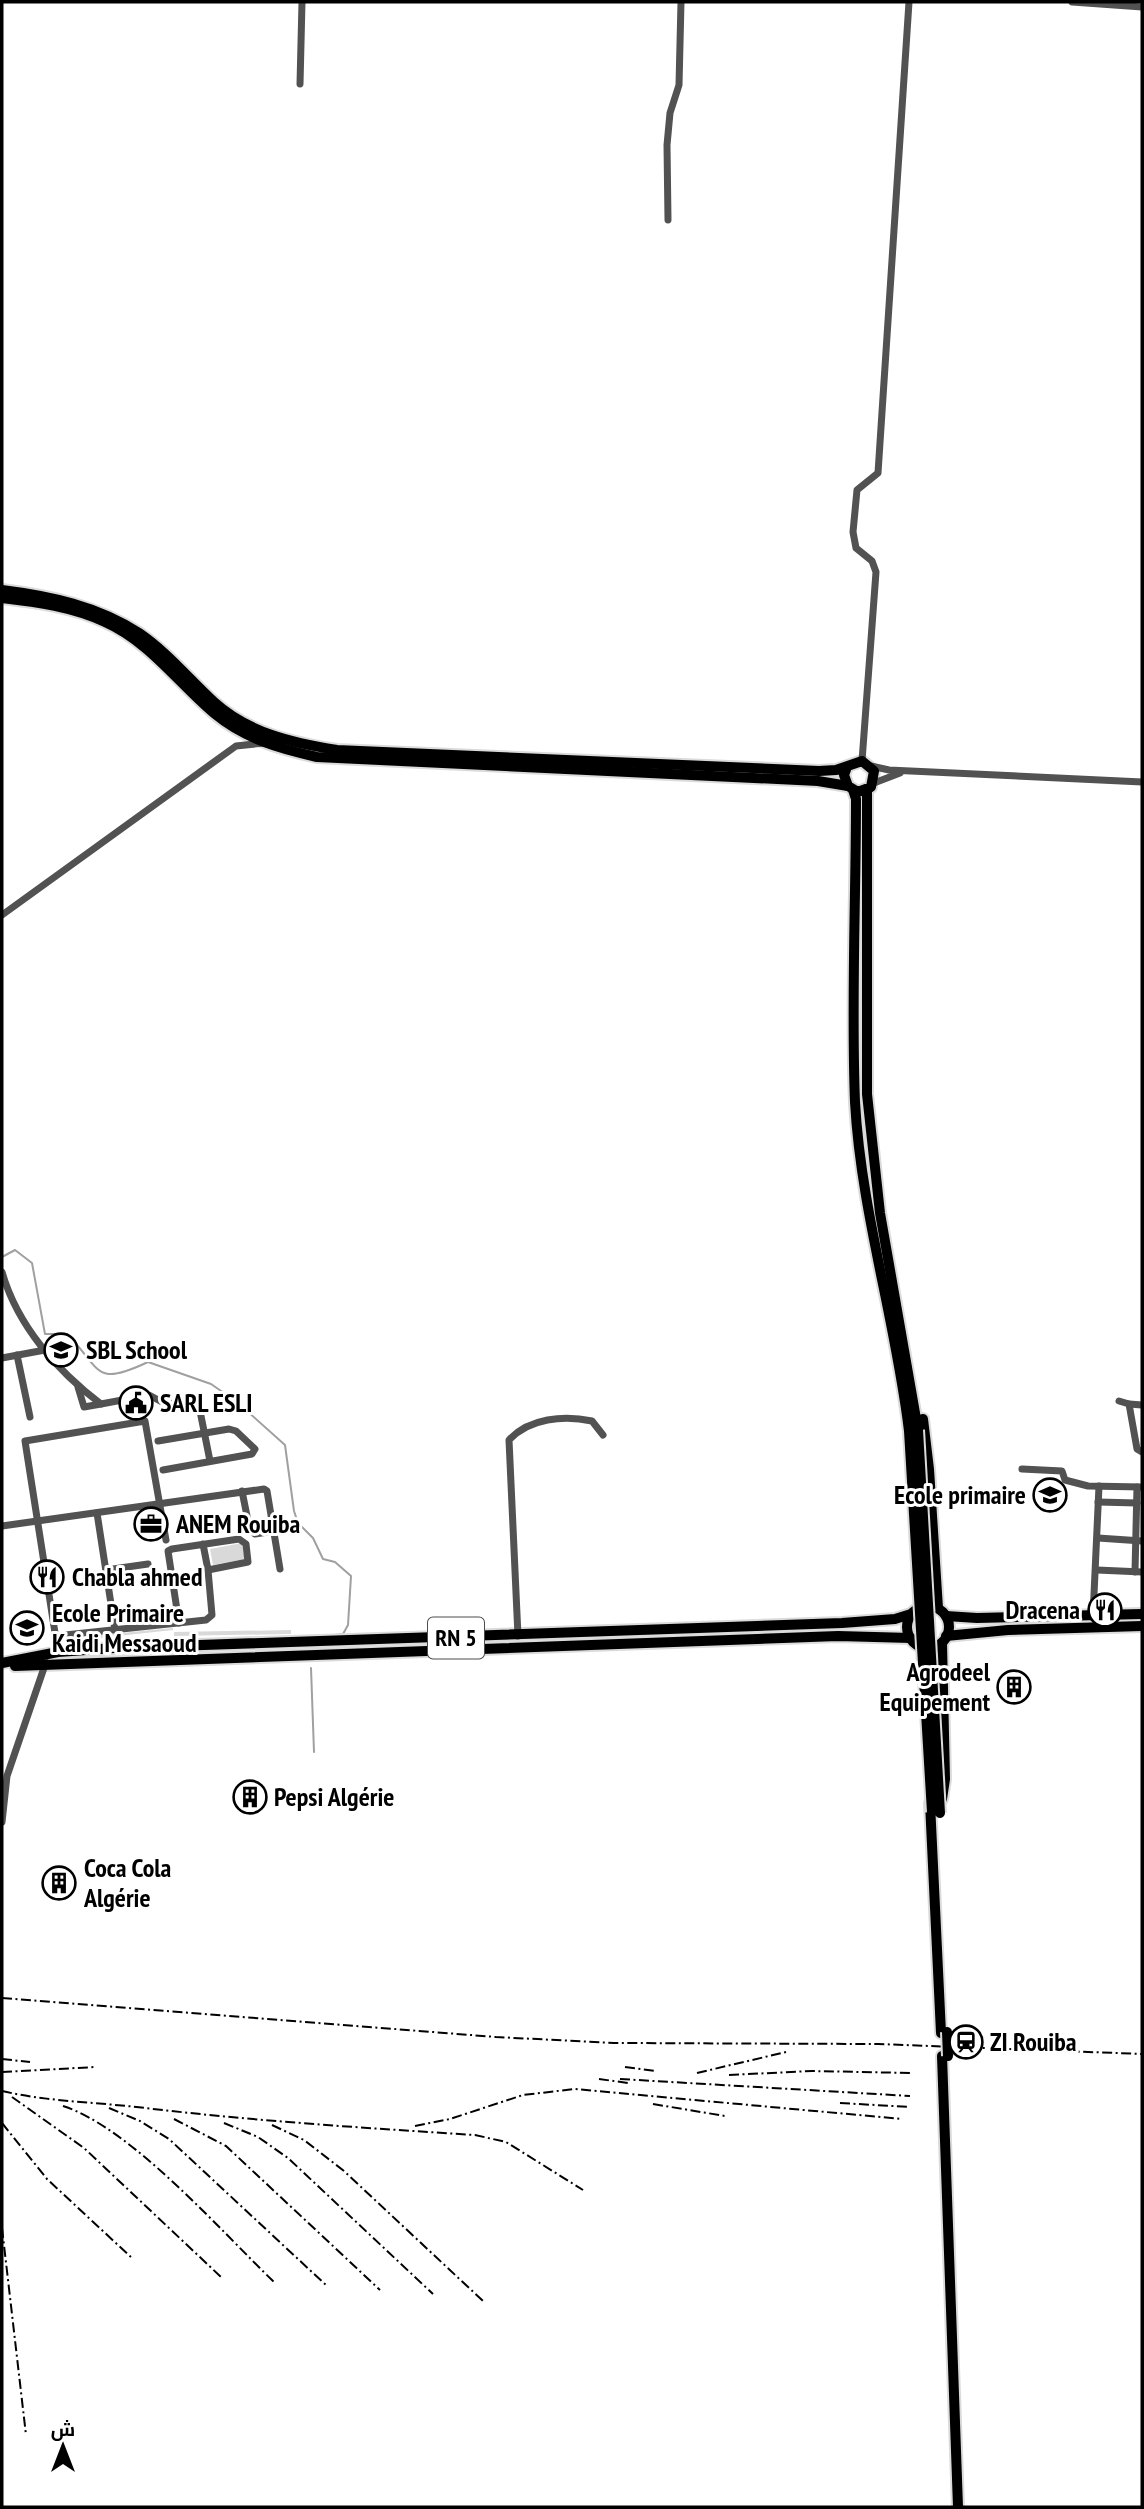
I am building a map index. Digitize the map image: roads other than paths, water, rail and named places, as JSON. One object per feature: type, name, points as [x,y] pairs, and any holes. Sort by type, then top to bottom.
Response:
[{"type":"highway","points":[[2,590],[60,599],[108,615],[163,652],[232,716],[266,733],[308,746],[337,750],[819,771],[866,764],[871,786],[867,1094],[871,1144],[914,1430],[936,1813],[965,2507]]},
{"type":"highway","points":[[2,597],[64,608],[106,622],[153,653],[217,716],[264,743],[317,757],[352,761],[805,781],[850,788],[871,786]]},
{"type":"highway","points":[[848,767],[845,779],[856,799],[855,1102],[870,1209],[906,1372],[913,1612],[907,1626],[913,1641],[926,1780],[936,1813]]},
{"type":"highway","points":[[906,1372],[918,1388],[929,1469],[942,1612],[949,1626],[944,1639],[945,1779],[936,1813]]},
{"type":"highway","points":[[913,1612],[927,1606],[942,1612],[1093,1616],[1142,1614]]},
{"type":"highway","name":"RN 5","points":[[2,1665],[114,1648],[842,1623],[895,1619],[913,1612]]},
{"type":"highway","points":[[913,1641],[932,1647],[944,1639],[1008,1630],[1142,1626]]},
{"type":"highway","name":"RN 5","points":[[50,1657],[114,1661],[824,1637],[913,1641]]},
{"type":"highway","points":[[114,1648],[114,1661]]},
{"type":"highway","points":[[945,2056],[958,2507]]},
{"type":"street","points":[[300,84],[302,2]]},
{"type":"street","points":[[668,220],[667,145],[670,113],[679,85],[681,2]]},
{"type":"street","points":[[909,2],[878,473],[857,491],[853,532],[856,548],[872,561],[876,572],[866,764],[907,771],[1142,782]]},
{"type":"street","points":[[1072,2],[1139,5]]},
{"type":"street","points":[[2,915],[236,746],[264,743]]},
{"type":"street","points":[[871,786],[907,771]]},
{"type":"street","points":[[2,1272],[14,1304],[45,1350],[79,1387],[101,1404]]},
{"type":"street","points":[[2,1358],[45,1350]]},
{"type":"street","points":[[17,1355],[30,1417]]},
{"type":"street","points":[[79,1387],[84,1407],[149,1395],[162,1402],[196,1405],[201,1408],[210,1461]]},
{"type":"street","points":[[1119,1401],[1142,1405]]},
{"type":"street","points":[[1129,1404],[1137,1449],[1142,1452]]},
{"type":"street","points":[[518,1636],[509,1440],[531,1424],[575,1419],[592,1421],[603,1435]]},
{"type":"street","points":[[2,1822],[7,1776],[56,1636],[25,1441],[143,1421],[146,1423],[166,1540]]},
{"type":"street","points":[[158,1441],[232,1430],[255,1449],[252,1454],[163,1470]]},
{"type":"street","points":[[1022,1469],[1056,1469],[1062,1471],[1068,1481],[1099,1486],[1140,1487],[1137,1503],[1139,1572],[1097,1570]]},
{"type":"street","points":[[1093,1616],[1099,1486]]},
{"type":"street","points":[[2,1526],[266,1489],[280,1569]]},
{"type":"street","points":[[242,1491],[251,1534],[274,1531]]},
{"type":"street","points":[[1098,1502],[1137,1503]]},
{"type":"street","points":[[97,1513],[115,1630]]},
{"type":"street","points":[[1098,1538],[1139,1540]]},
{"type":"street","points":[[179,1623],[169,1551],[203,1544],[243,1541],[249,1560],[246,1564],[208,1570]]},
{"type":"street","points":[[56,1636],[205,1620],[212,1615],[203,1544]]},
{"type":"street","points":[[106,1570],[148,1563]]},
{"type":"waterway","points":[[2,1257],[15,1250],[32,1263],[45,1334],[67,1334],[100,1371],[117,1374],[148,1362],[211,1384],[237,1402],[285,1445],[298,1523],[313,1538],[323,1559],[335,1562],[351,1576],[348,1625],[343,1634],[326,1636]]},
{"type":"waterway","points":[[311,1668],[314,1752]]},
{"type":"railway","points":[[2,1998],[496,2037],[614,2043],[878,2044],[1142,2054]]},
{"type":"railway","points":[[697,2073],[786,2052]]},
{"type":"railway","points":[[2,2059],[30,2062]]},
{"type":"railway","points":[[2,2072],[95,2067]]},
{"type":"railway","points":[[625,2067],[656,2071]]},
{"type":"railway","points":[[729,2075],[812,2071],[912,2073]]},
{"type":"railway","points":[[599,2079],[628,2083]]},
{"type":"railway","points":[[620,2079],[910,2096]]},
{"type":"railway","points":[[415,2126],[450,2119],[523,2095],[575,2089],[902,2119]]},
{"type":"railway","points":[[2,2091],[55,2100],[228,2117],[475,2135],[506,2142],[583,2190]]},
{"type":"railway","points":[[12,2097],[84,2148],[221,2277]]},
{"type":"railway","points":[[840,2103],[910,2107]]},
{"type":"railway","points":[[653,2104],[725,2116]]},
{"type":"railway","points":[[63,2106],[117,2135],[145,2158],[274,2282]]},
{"type":"railway","points":[[109,2108],[140,2121],[169,2139],[327,2286]]},
{"type":"railway","points":[[174,2119],[226,2146],[380,2290]]},
{"type":"railway","points":[[2,2123],[47,2179],[133,2259]]},
{"type":"railway","points":[[224,2123],[258,2137],[288,2158],[433,2294]]},
{"type":"railway","points":[[272,2125],[304,2140],[344,2171],[483,2301]]},
{"type":"railway","points":[[2,2228],[26,2435]]},
{"type":"place","name":"SBL School","points":[[61,1350]]},
{"type":"place","name":"SARL ESLI","points":[[136,1403]]},
{"type":"place","name":"Ecole primaire","points":[[1050,1495]]},
{"type":"place","name":"ANEM Rouiba","points":[[151,1524]]},
{"type":"place","name":"Chabla ahmed","points":[[47,1577]]},
{"type":"place","name":"Dracena","points":[[1105,1610]]},
{"type":"place","name":"Ecole Primaire Kaidi Messaoud","points":[[27,1628]]},
{"type":"place","name":"Agrodeel Equipement","points":[[1014,1687]]},
{"type":"place","name":"Pepsi Algérie","points":[[250,1797]]},
{"type":"place","name":"Coca Cola Algérie","points":[[59,1883]]},
{"type":"place","name":"ZI Rouiba","points":[[966,2042]]}]
